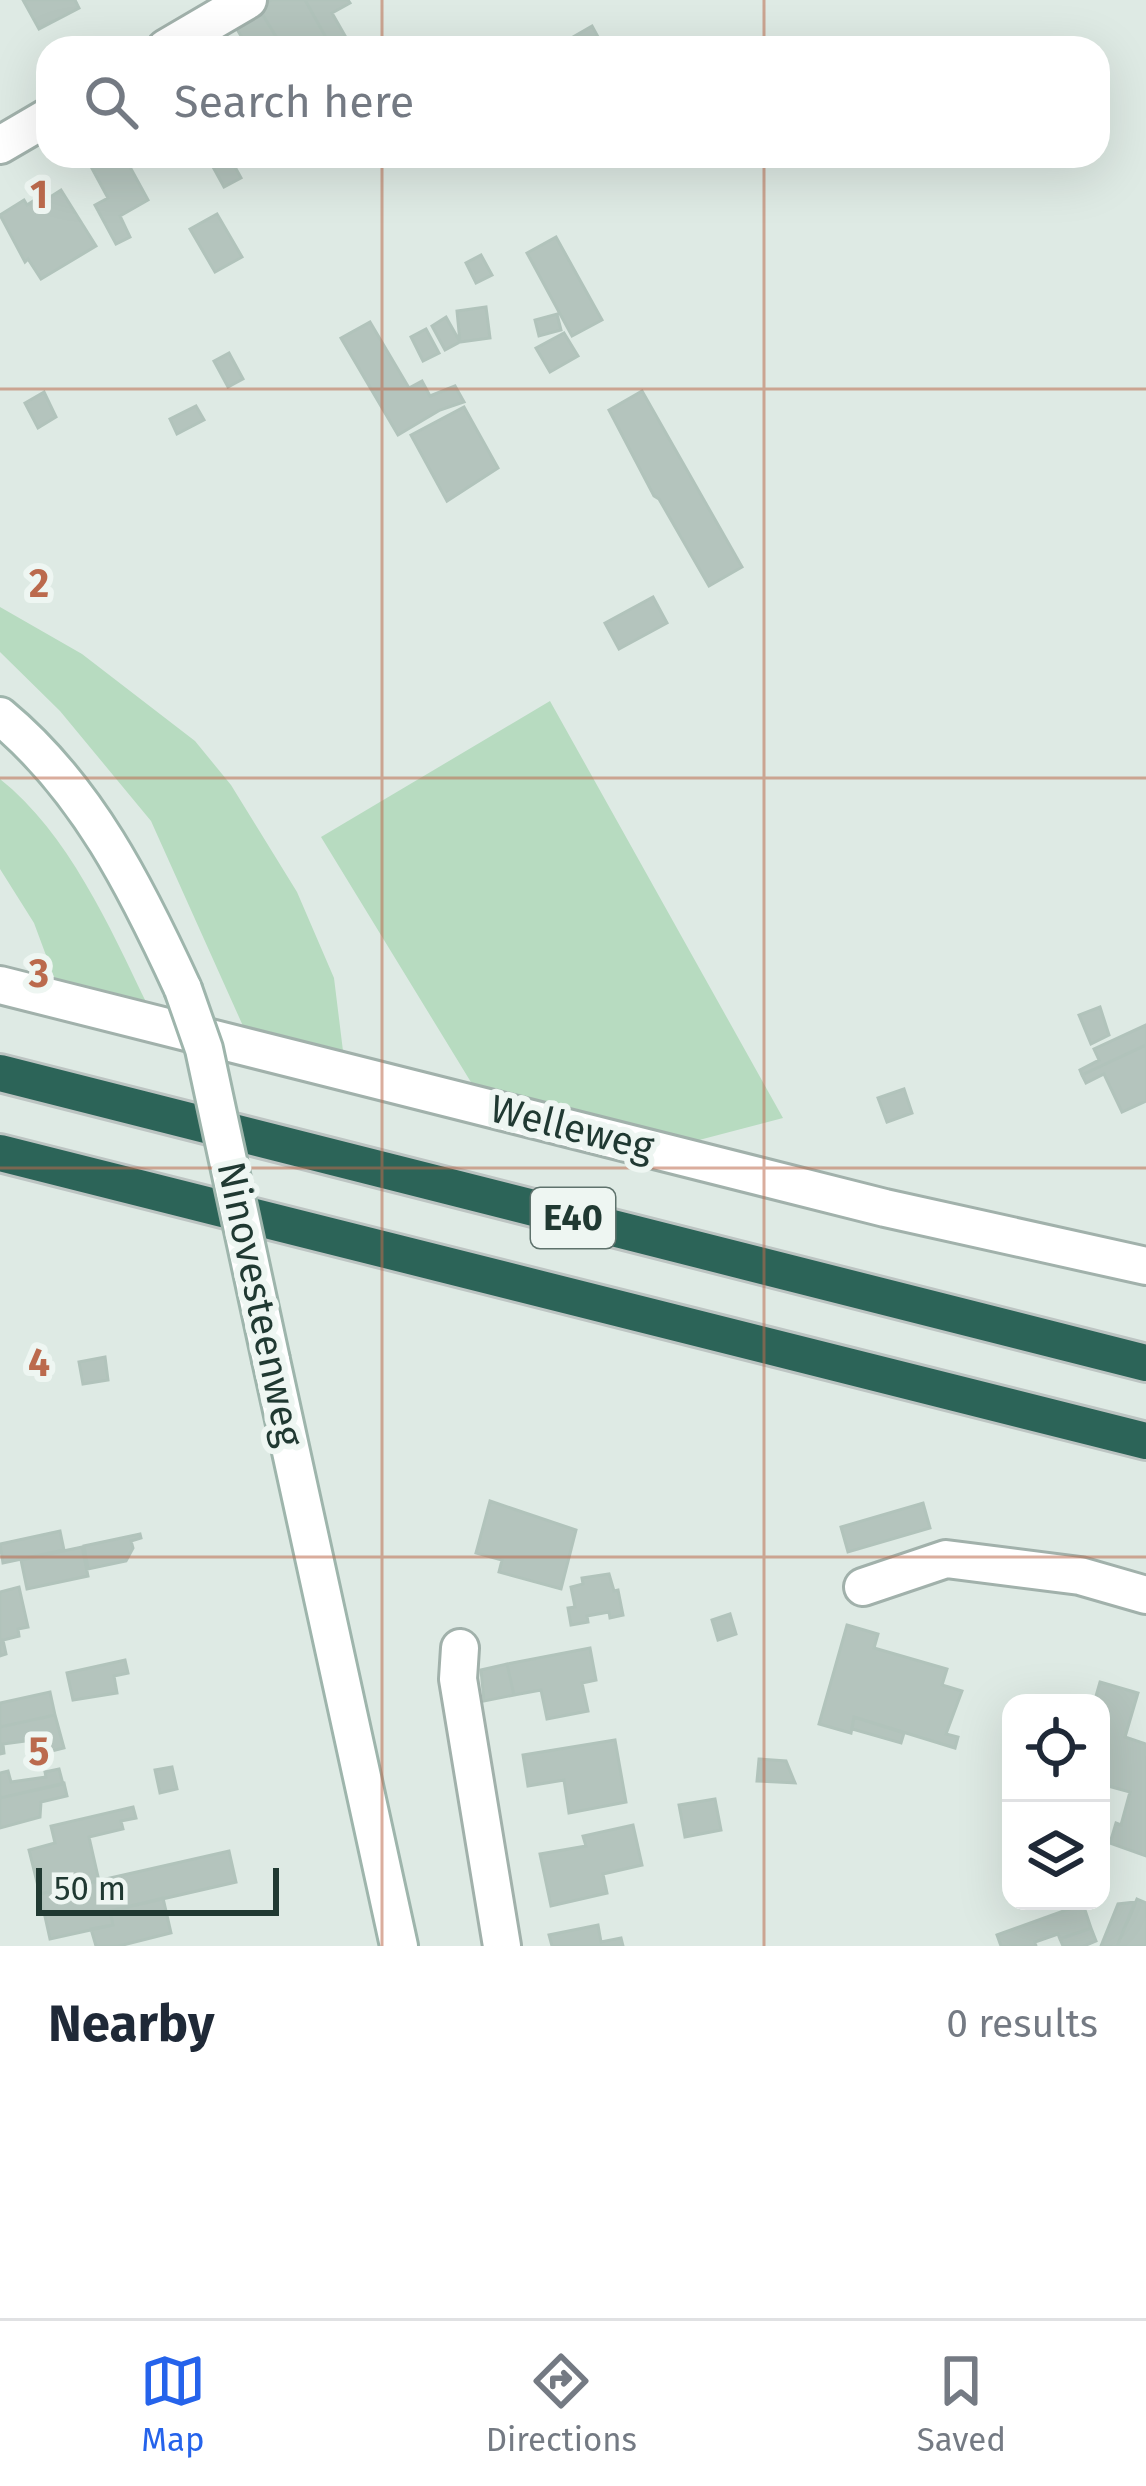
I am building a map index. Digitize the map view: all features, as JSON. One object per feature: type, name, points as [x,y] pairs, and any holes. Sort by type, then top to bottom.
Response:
[{"type":"highway","name":"E40","points":[[0,1073],[1146,1364]]},
{"type":"highway","name":"E40","points":[[0,1153],[1146,1441]]},
{"type":"street","points":[[186,36],[248,0]]},
{"type":"street","points":[[0,145],[36,124]]},
{"type":"street","name":"Ninovesteenweg","points":[[0,716],[54,769],[134,884],[183,989],[203,1048],[400,1946]]},
{"type":"street","name":"Welleweg","points":[[0,985],[884,1208],[1146,1266]]},
{"type":"street","points":[[862,1587],[946,1559],[1080,1576],[1146,1595]]},
{"type":"street","points":[[460,1648],[458,1679],[502,1946]]},
{"type":"green space","points":[[0,607],[82,654],[195,741],[231,785],[297,892],[334,978],[343,1051],[243,1026],[151,821],[60,711],[0,652]]},
{"type":"green space","points":[[550,701],[783,1118],[680,1145],[477,1092],[321,837]]},
{"type":"green space","points":[[0,779],[67,854],[147,1004],[57,985],[34,923],[0,869]]},
{"type":"building","points":[[23,0],[75,0],[79,8],[39,29]]},
{"type":"building","points":[[271,0],[305,0],[325,36],[276,36],[258,7]]},
{"type":"building","points":[[305,0],[348,0],[332,13],[345,36],[325,36]]},
{"type":"building","points":[[258,7],[276,36],[241,36],[233,22]]},
{"type":"building","points":[[592,26],[597,36],[575,36]]},
{"type":"building","points":[[92,168],[131,168],[148,200],[120,216],[130,237],[116,244],[95,205],[108,198]]},
{"type":"building","points":[[214,168],[236,168],[241,178],[224,187]]},
{"type":"building","points":[[61,190],[96,246],[41,279],[28,259],[25,262],[0,215],[24,200],[36,206]]},
{"type":"building","points":[[217,214],[242,257],[215,272],[190,229]]},
{"type":"building","points":[[556,237],[602,320],[572,336],[527,253]]},
{"type":"building","points":[[481,255],[492,275],[476,283],[466,263]]},
{"type":"building","points":[[486,307],[490,338],[460,342],[457,311]]},
{"type":"building","points":[[557,314],[561,330],[539,336],[535,320]]},
{"type":"building","points":[[446,317],[460,342],[445,350],[432,326]]},
{"type":"building","points":[[370,322],[409,388],[422,381],[430,396],[455,386],[464,402],[398,435],[341,338]]},
{"type":"building","points":[[426,329],[439,353],[423,361],[411,337]]},
{"type":"building","points":[[564,333],[578,356],[550,372],[536,348]]},
{"type":"building","points":[[229,353],[243,379],[228,387],[214,361]]},
{"type":"building","points":[[642,391],[742,567],[709,586],[609,410]]},
{"type":"building","points":[[44,392],[56,417],[38,428],[25,403]]},
{"type":"building","points":[[196,406],[204,420],[177,434],[170,419]]},
{"type":"building","points":[[464,407],[498,468],[447,501],[411,435]]},
{"type":"building","points":[[653,597],[667,623],[619,649],[605,623]]},
{"type":"building","points":[[1100,1007],[1109,1035],[1091,1044],[1079,1015]]},
{"type":"building","points":[[1146,1025],[1146,1045],[1082,1075],[1080,1070],[1099,1060],[1094,1049]]},
{"type":"building","points":[[1146,1045],[1146,1101],[1122,1112],[1104,1074],[1086,1083],[1082,1075]]},
{"type":"building","points":[[904,1089],[912,1113],[887,1122],[878,1098]]},
{"type":"building","points":[[105,1357],[108,1380],[83,1384],[79,1362]]},
{"type":"building","points":[[490,1501],[576,1530],[561,1589],[499,1572],[502,1560],[476,1553]]},
{"type":"building","points":[[923,1503],[930,1528],[848,1552],[841,1527]]},
{"type":"building","points":[[60,1531],[64,1550],[3,1563],[0,1544]]},
{"type":"building","points":[[140,1534],[141,1538],[131,1541],[133,1548],[126,1561],[88,1569],[84,1546]]},
{"type":"building","points":[[82,1547],[88,1576],[27,1589],[21,1560]]},
{"type":"building","points":[[609,1574],[623,1615],[587,1616],[588,1622],[571,1625],[568,1608],[575,1607],[571,1587],[583,1584],[582,1578]]},
{"type":"building","points":[[19,1587],[28,1627],[18,1629],[19,1636],[3,1640],[6,1654],[0,1656],[0,1592]]},
{"type":"building","points":[[730,1614],[736,1634],[718,1640],[712,1620]]},
{"type":"building","points":[[847,1625],[878,1634],[874,1648],[947,1669],[942,1685],[962,1691],[946,1734],[958,1737],[955,1748],[854,1717],[851,1733],[819,1724]]},
{"type":"building","points":[[590,1648],[596,1680],[582,1683],[588,1711],[547,1719],[541,1690],[514,1695],[507,1664]]},
{"type":"building","points":[[125,1660],[128,1673],[114,1676],[117,1693],[73,1700],[67,1673]]},
{"type":"building","points":[[507,1664],[514,1695],[484,1701],[481,1670]]},
{"type":"building","points":[[1100,1682],[1138,1693],[1125,1737],[1146,1744],[1146,1856],[1110,1843],[1116,1823],[1121,1825],[1130,1792],[1110,1786],[1110,1694],[1097,1694]]},
{"type":"building","points":[[50,1692],[55,1715],[0,1727],[0,1703]]},
{"type":"building","points":[[55,1715],[64,1748],[36,1755],[33,1740],[3,1744],[0,1754],[0,1727]]},
{"type":"building","points":[[854,1717],[904,1733],[901,1743],[852,1729]]},
{"type":"building","points":[[615,1740],[626,1802],[569,1813],[564,1780],[528,1786],[523,1755]]},
{"type":"building","points":[[759,1759],[786,1761],[795,1783],[757,1781]]},
{"type":"building","points":[[172,1767],[177,1789],[160,1793],[155,1770]]},
{"type":"building","points":[[59,1769],[63,1784],[0,1798],[0,1773],[8,1771],[11,1782],[46,1777],[45,1772]]},
{"type":"building","points":[[64,1783],[67,1796],[41,1802],[40,1817],[0,1828],[0,1798]]},
{"type":"building","points":[[715,1799],[721,1830],[685,1837],[679,1805]]},
{"type":"building","points":[[133,1807],[136,1818],[121,1821],[123,1829],[89,1837],[99,1881],[40,1894],[29,1850],[55,1843],[51,1826]]},
{"type":"building","points":[[633,1825],[642,1865],[603,1874],[607,1893],[551,1906],[540,1854],[586,1846],[583,1836]]},
{"type":"building","points":[[229,1851],[236,1882],[110,1911],[113,1925],[50,1939],[40,1894]]},
{"type":"building","points":[[163,1898],[171,1933],[119,1946],[96,1946],[91,1929],[113,1925],[110,1911]]},
{"type":"building","points":[[1137,1899],[1146,1903],[1146,1946],[1117,1946]]},
{"type":"building","points":[[1135,1902],[1117,1946],[1101,1946],[1118,1904]]},
{"type":"building","points":[[1066,1910],[1085,1910],[1091,1928],[1060,1939],[1058,1934],[1035,1942],[1036,1946],[1001,1946],[997,1935]]},
{"type":"building","points":[[598,1925],[601,1942],[621,1938],[623,1946],[552,1946],[549,1935]]},
{"type":"building","points":[[1091,1928],[1096,1941],[1063,1946],[1060,1939]]}]
